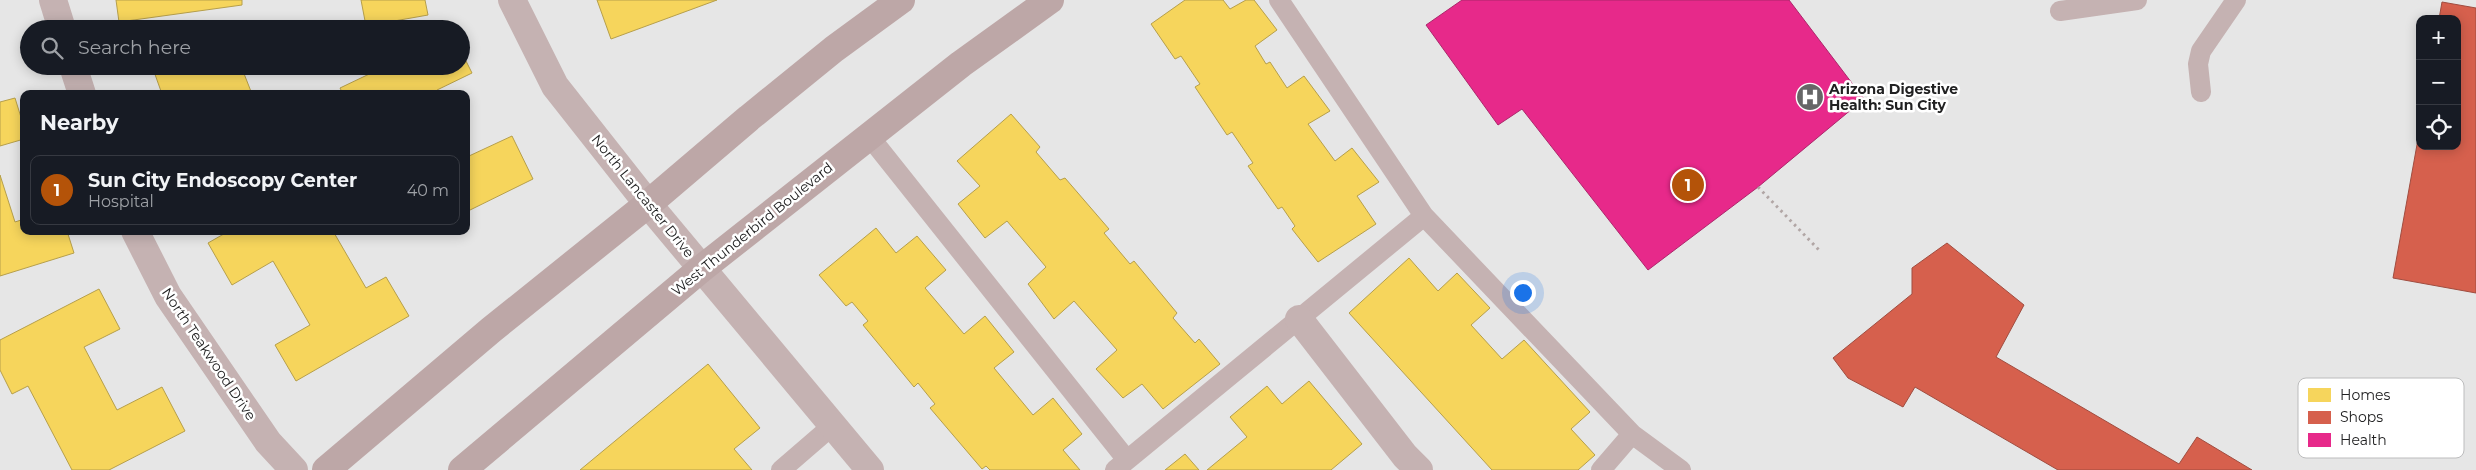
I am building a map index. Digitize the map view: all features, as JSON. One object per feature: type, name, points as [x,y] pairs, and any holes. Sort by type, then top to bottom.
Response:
[{"type":"street","points":[[53,0],[59,20]]},
{"type":"street","name":"North Lancaster Drive","points":[[512,0],[555,86],[701,269],[870,470]]},
{"type":"street","points":[[326,470],[491,330],[648,204],[818,62],[901,0]]},
{"type":"street","name":"West Thunderbird Boulevard","points":[[462,470],[701,269],[961,64],[1050,0]]},
{"type":"street","points":[[76,75],[81,90]]},
{"type":"street","name":"North Teakwood Drive","points":[[137,235],[168,296],[268,442],[294,470]]},
{"type":"street","points":[[1298,319],[1413,468]]},
{"type":"lane","points":[[1279,0],[1424,216],[1632,434],[1681,470]]},
{"type":"lane","points":[[2060,11],[2137,0]]},
{"type":"lane","points":[[2201,92],[2198,64],[2201,51],[2236,0]]},
{"type":"lane","points":[[868,136],[1121,465],[1424,216]]},
{"type":"lane","points":[[781,470],[832,426]]},
{"type":"lane","points":[[1601,470],[1632,434]]},
{"type":"path","points":[[1758,187],[1819,250]]},
{"type":"building: Homes","points":[[116,0],[242,0],[242,5],[133,20],[119,20]]},
{"type":"building: Homes","points":[[361,0],[425,0],[428,15],[400,20],[365,20]]},
{"type":"building: Homes","points":[[597,0],[717,0],[611,39]]},
{"type":"building: Homes","points":[[1185,0],[1223,0],[1230,9],[1246,0],[1254,0],[1277,30],[1255,46],[1266,64],[1270,62],[1287,88],[1304,76],[1330,111],[1308,124],[1335,161],[1352,148],[1379,182],[1357,196],[1376,224],[1318,262],[1292,229],[1295,226],[1282,207],[1278,209],[1248,166],[1253,163],[1232,132],[1227,135],[1195,87],[1200,84],[1181,56],[1175,59],[1151,24]]},
{"type":"building: Homes","points":[[155,75],[245,75],[250,90],[161,90]]},
{"type":"building: Homes","points":[[367,75],[468,75],[437,90],[341,90],[340,88]]},
{"type":"building: Homes","points":[[15,98],[20,114],[20,140],[0,146],[0,102]]},
{"type":"building: Homes","points":[[1011,114],[1040,147],[1036,152],[1060,180],[1065,178],[1109,229],[1104,233],[1130,264],[1134,261],[1177,313],[1173,318],[1195,343],[1199,339],[1220,364],[1163,409],[1142,384],[1123,398],[1096,369],[1117,350],[1074,301],[1054,319],[1028,284],[1046,267],[1007,221],[985,238],[958,204],[980,186],[957,161]]},
{"type":"building: Homes","points":[[512,136],[533,179],[470,210],[470,156]]},
{"type":"building: Homes","points":[[0,175],[15,222],[20,220],[20,235],[68,235],[74,253],[0,276]]},
{"type":"building: Homes","points":[[876,228],[896,253],[917,236],[946,270],[925,288],[964,334],[985,316],[1014,352],[994,368],[1033,415],[1053,398],[1082,434],[1063,450],[1080,470],[990,470],[986,466],[982,469],[930,408],[935,404],[918,383],[914,387],[863,325],[868,321],[852,302],[846,306],[819,275]]},
{"type":"building: Homes","points":[[222,235],[335,235],[366,288],[386,277],[409,316],[296,381],[275,345],[310,325],[273,261],[232,285],[208,243]]},
{"type":"building: Homes","points":[[1409,258],[1438,291],[1457,273],[1490,308],[1471,325],[1502,359],[1524,340],[1590,412],[1571,429],[1595,455],[1578,470],[1492,470],[1349,313]]},
{"type":"building: Homes","points":[[99,289],[120,329],[84,347],[117,410],[162,387],[185,431],[109,470],[72,470],[28,386],[12,394],[0,370],[0,340]]},
{"type":"building: Homes","points":[[708,364],[760,428],[734,449],[752,470],[580,470]]},
{"type":"building: Homes","points":[[1309,381],[1362,444],[1331,470],[1207,470],[1247,437],[1230,417],[1267,386],[1282,404]]},
{"type":"building: Homes","points":[[1185,454],[1199,470],[1165,470]]},
{"type":"building: Shops","points":[[2442,2],[2476,8],[2476,293],[2393,278],[2416,150],[2461,150],[2461,15],[2440,15]]},
{"type":"building: Shops","points":[[1947,243],[2024,305],[1996,357],[2179,464],[2197,437],[2252,470],[2058,470],[1915,387],[1903,407],[1848,378],[1833,358],[1912,294],[1912,268]]},
{"type":"building: Health","points":[[1462,0],[1789,0],[1864,99],[1758,187],[1648,270],[1522,109],[1498,125],[1426,25]]},
{"type":"place","name":"Arizona Digestive Health: Sun City","points":[[1810,97]]},
{"type":"place","name":"Sun City Endoscopy Center","points":[[1688,185]]}]
